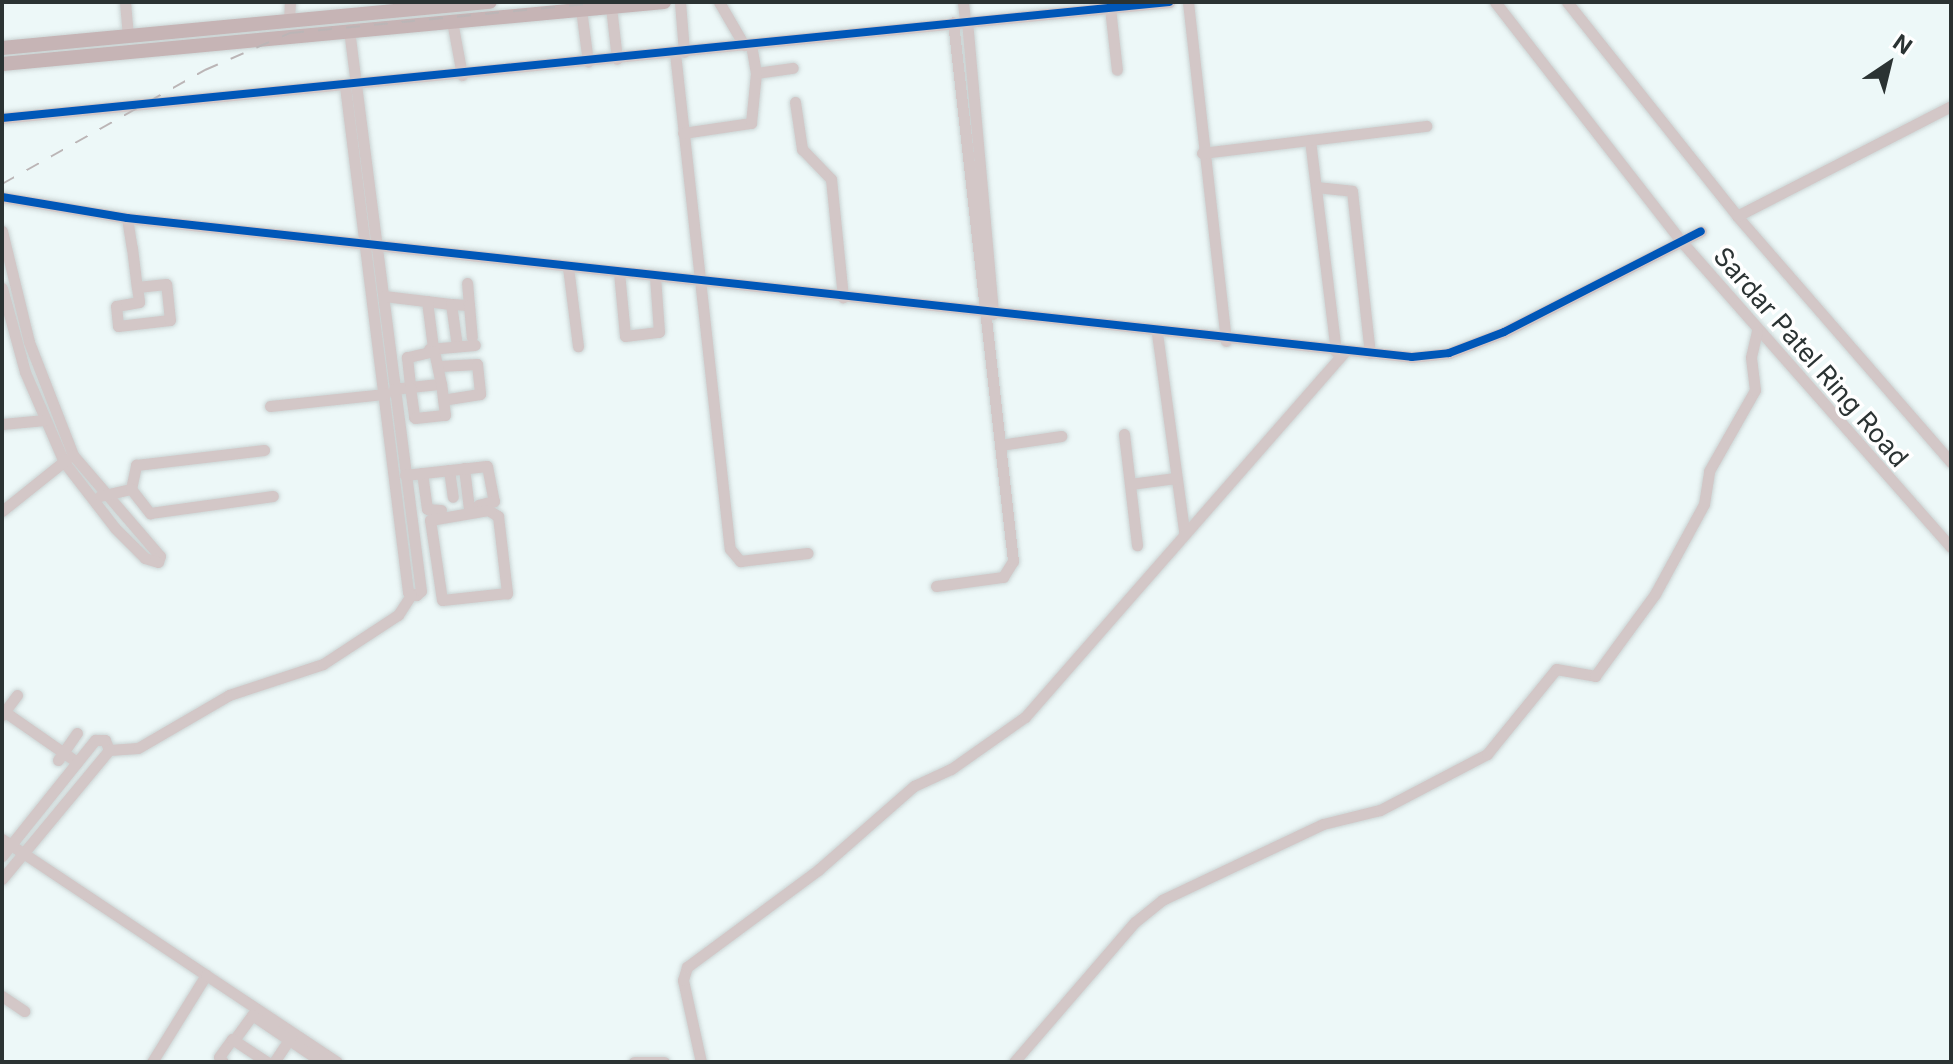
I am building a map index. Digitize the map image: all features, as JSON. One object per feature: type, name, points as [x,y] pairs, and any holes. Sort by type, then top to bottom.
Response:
[{"type":"main road","points":[[2,48],[490,2]]},
{"type":"main road","points":[[2,64],[664,2]]},
{"type":"street","points":[[125,2],[128,36]]},
{"type":"street","points":[[289,20],[290,2]]},
{"type":"street","points":[[680,2],[683,133],[730,549],[740,561],[808,553]]},
{"type":"street","points":[[683,133],[751,123],[756,73],[748,44],[719,2]]},
{"type":"street","points":[[936,586],[996,579],[1011,567],[962,21],[963,2]]},
{"type":"street","points":[[2,118],[462,75],[1169,2]]},
{"type":"street","points":[[1188,2],[1202,153],[1226,341]]},
{"type":"street","name":"Sardar Patel Ring Road","points":[[1495,2],[1681,241],[1757,332],[1951,547]]},
{"type":"street","name":"Sardar Patel Ring Road","points":[[1567,2],[1737,216],[1951,462]]},
{"type":"street","points":[[611,7],[617,59]]},
{"type":"street","points":[[1110,8],[1117,70]]},
{"type":"street","points":[[581,9],[588,62]]},
{"type":"street","points":[[452,21],[462,75]]},
{"type":"street","points":[[349,30],[351,86],[390,391],[411,595]]},
{"type":"street","points":[[756,73],[793,68]]},
{"type":"street","points":[[795,102],[802,149],[831,179],[843,297]]},
{"type":"street","points":[[1737,216],[1951,106]]},
{"type":"street","points":[[1202,153],[1426,126]]},
{"type":"street","points":[[701,1062],[683,980],[687,967],[818,870],[911,789],[1025,717],[1340,351],[1310,140]]},
{"type":"street","points":[[1316,187],[1352,191],[1370,353]]},
{"type":"street","points":[[4,200],[127,218],[1226,341],[1430,356],[1470,346],[1701,231]]},
{"type":"street","points":[[127,218],[139,302],[115,306],[118,326],[169,320],[166,284],[137,287]]},
{"type":"street","points":[[2,231],[38,367],[69,458]]},
{"type":"street","points":[[2,879],[109,750],[138,748],[229,695],[323,664],[398,615],[411,595],[421,591],[390,391],[384,296],[371,245]]},
{"type":"street","points":[[568,267],[578,346]]},
{"type":"street","points":[[619,272],[622,331],[628,336],[659,332],[655,276]]},
{"type":"street","points":[[413,350],[457,346],[474,341],[467,283]]},
{"type":"street","points":[[2,288],[25,372],[45,420],[69,458],[98,498],[145,558],[160,560],[98,498]]},
{"type":"street","points":[[384,296],[469,305]]},
{"type":"street","points":[[427,301],[433,348]]},
{"type":"street","points":[[451,304],[457,346]]},
{"type":"street","points":[[1014,1062],[1135,922],[1162,900],[1323,824],[1380,810],[1487,754],[1556,669],[1595,676],[1655,594],[1704,504],[1709,471],[1755,390],[1751,357],[1757,332]]},
{"type":"street","points":[[1157,333],[1184,531]]},
{"type":"street","points":[[434,351],[439,366],[444,415],[415,418],[408,355],[434,351]]},
{"type":"street","points":[[439,366],[474,362],[479,378],[479,394],[443,400]]},
{"type":"street","points":[[25,372],[38,367]]},
{"type":"street","points":[[270,406],[441,384]]},
{"type":"street","points":[[2,424],[45,420]]},
{"type":"street","points":[[1124,434],[1137,545]]},
{"type":"street","points":[[1000,445],[1061,436]]},
{"type":"street","points":[[131,489],[136,465],[264,450]]},
{"type":"street","points":[[2,511],[69,458]]},
{"type":"street","points":[[405,475],[464,468],[490,469],[494,501],[429,512],[422,473]]},
{"type":"street","points":[[464,468],[469,507]]},
{"type":"street","points":[[449,470],[453,497]]},
{"type":"street","points":[[1130,484],[1176,478]]},
{"type":"street","points":[[98,498],[131,489]]},
{"type":"street","points":[[131,489],[150,513],[273,496]]},
{"type":"street","points":[[409,504],[426,502]]},
{"type":"street","points":[[492,511],[507,593],[442,600],[435,561],[431,519],[492,511]]},
{"type":"street","points":[[417,563],[435,561]]},
{"type":"street","points":[[17,695],[3,713],[61,756],[77,762]]},
{"type":"street","points":[[61,756],[77,733]]},
{"type":"street","points":[[2,856],[6,842],[95,740],[105,740],[109,750]]},
{"type":"street","points":[[6,842],[206,975],[322,1062]]},
{"type":"street","points":[[152,1062],[206,975]]},
{"type":"street","points":[[2,996],[24,1011]]},
{"type":"street","points":[[223,1062],[219,1057],[252,1015],[337,1062]]},
{"type":"street","points":[[274,1062],[291,1036]]},
{"type":"street","points":[[234,1040],[262,1061]]},
{"type":"street","points":[[634,1062],[664,1062]]},
{"type":"railway","points":[[2,184],[205,70],[290,33],[604,2]]},
{"type":"cycle path","points":[[2,118],[1169,2]]},
{"type":"cycle path","points":[[2,197],[127,218],[1412,357],[1449,353],[1504,332],[1701,231]]}]
